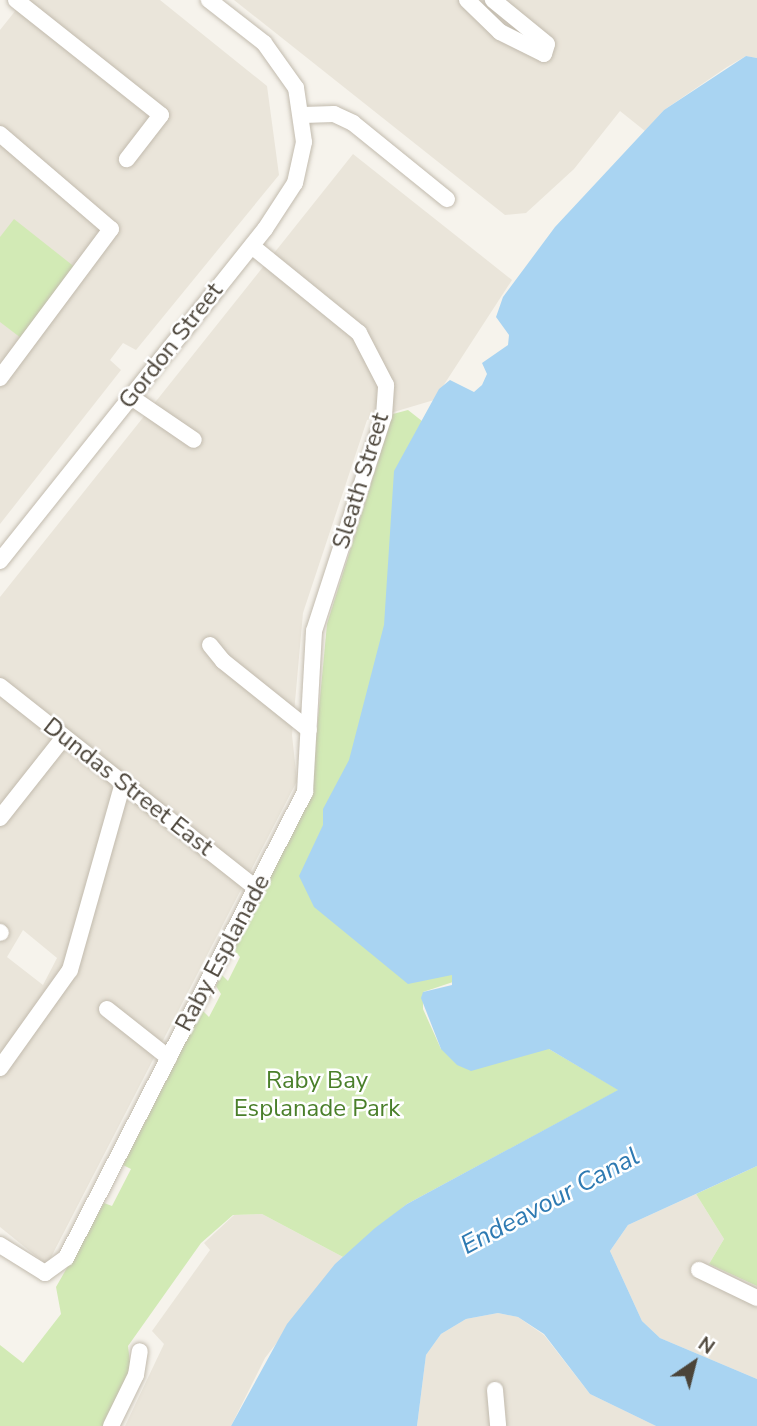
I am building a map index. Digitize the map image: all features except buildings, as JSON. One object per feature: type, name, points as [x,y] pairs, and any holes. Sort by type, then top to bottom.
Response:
[{"type":"street","points":[[16,0],[161,115],[127,159]]},
{"type":"street","points":[[209,0],[279,60],[303,115],[334,114],[354,123],[447,199]]},
{"type":"street","points":[[467,0],[500,32],[544,54],[547,44],[493,0]]},
{"type":"street","name":"Gordon Street","points":[[0,561],[251,246],[295,183],[303,115]]},
{"type":"street","points":[[0,134],[111,229],[0,378]]},
{"type":"street","name":"Sleath Street","points":[[251,246],[359,333],[386,386],[384,416],[322,605]]},
{"type":"street","points":[[131,397],[194,440]]},
{"type":"street","name":"Raby Esplanade","points":[[0,1245],[45,1273],[66,1258],[305,792],[310,663],[322,605]]},
{"type":"street","points":[[210,645],[223,662],[309,730]]},
{"type":"street","name":"Dundas Street East","points":[[0,686],[256,888]]},
{"type":"street","points":[[0,818],[64,737]]},
{"type":"street","points":[[0,1068],[70,970],[123,783]]},
{"type":"street","points":[[107,1009],[169,1058]]},
{"type":"street","points":[[699,1270],[757,1298]]},
{"type":"street","points":[[111,1426],[136,1376],[140,1351]]},
{"type":"street","points":[[495,1390],[498,1426]]},
{"type":"shaded area","points":[[24,0],[160,0],[267,86],[279,175],[136,350],[123,343],[110,360],[121,370],[0,524],[0,30]]},
{"type":"shaded area","points":[[234,0],[757,0],[757,58],[746,56],[727,67],[664,110],[645,131],[620,111],[574,169],[526,213],[505,215]]},
{"type":"shaded area","points":[[353,154],[512,280],[434,400],[367,420],[303,613],[292,735],[297,781],[47,1265],[0,1227],[0,597]],"holes":[[[23,930],[57,958],[43,985],[7,957]]]},
{"type":"shaded area","points":[[696,1194],[724,1239],[709,1264],[757,1286],[757,1379],[660,1338],[642,1321],[610,1251],[628,1225]]},
{"type":"shaded area","points":[[262,1214],[343,1257],[265,1358],[231,1426],[125,1426],[164,1344],[152,1331],[210,1250],[204,1243],[234,1215]]},
{"type":"shaded area","points":[[498,1313],[518,1317],[544,1335],[590,1394],[656,1426],[417,1426],[426,1355],[441,1334],[466,1319]]},
{"type":"green space","points":[[14,219],[76,268],[21,338],[0,322],[0,237]]},
{"type":"green space","name":"Raby Bay Esplanade Park","points":[[434,400],[456,981],[423,992],[423,1009],[441,1049],[549,1049],[619,1090],[407,1204],[343,1257],[262,1214],[233,1215],[201,1243],[128,1346],[131,1370],[105,1426],[0,1426],[0,1345],[23,1363],[61,1314],[56,1287],[104,1203],[112,1206],[131,1169],[123,1165],[202,1010],[209,1017],[221,994],[216,986],[221,974],[228,981],[240,957],[234,950],[311,794],[327,624],[393,414],[408,410],[422,421]]},
{"type":"green space","points":[[757,1166],[757,1286],[709,1264],[724,1239],[696,1194]]},
{"type":"water","name":"Endeavour Canal","points":[[746,56],[757,58],[757,1166],[628,1225],[610,1251],[642,1321],[660,1338],[757,1379],[757,1426],[656,1426],[590,1394],[544,1334],[518,1317],[498,1313],[466,1319],[441,1334],[426,1355],[417,1426],[231,1426],[287,1324],[335,1264],[375,1228],[407,1204],[618,1090],[549,1049],[471,1071],[457,1065],[441,1049],[421,998],[423,992],[452,985],[452,975],[408,984],[314,907],[299,876],[323,825],[323,809],[349,760],[384,625],[394,471],[439,389],[450,380],[474,392],[482,385],[487,374],[482,363],[508,345],[509,335],[496,317],[503,297],[555,227],[664,110]]}]
